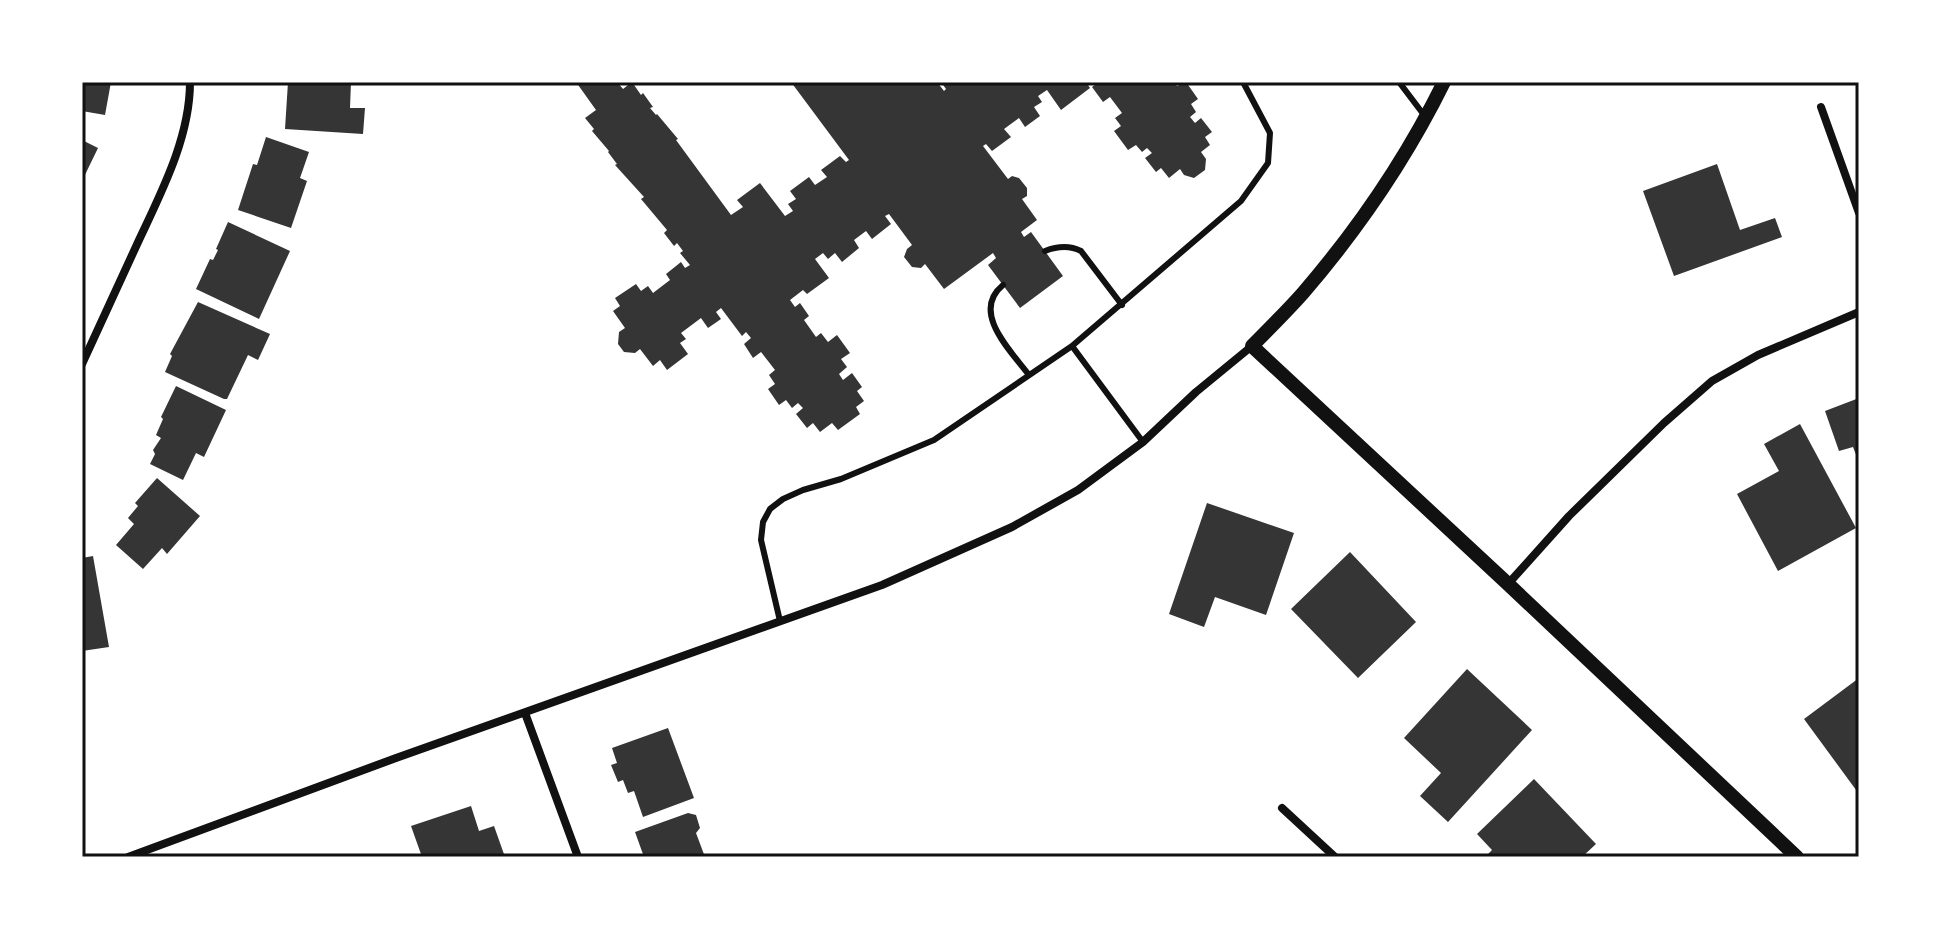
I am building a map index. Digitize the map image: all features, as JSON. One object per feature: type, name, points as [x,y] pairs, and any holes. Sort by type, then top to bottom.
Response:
[{"type":"street","points":[[82,364],[166,183],[181,140],[190,82]]},
{"type":"street","points":[[128,857],[882,585],[1012,527],[1078,490],[1143,442],[1196,392],[1252,346],[1303,293],[1367,211],[1426,118],[1444,82]]},
{"type":"street","points":[[1821,107],[1859,213]]},
{"type":"street","points":[[1508,584],[1569,516],[1664,423],[1712,381],[1758,355],[1859,312]]},
{"type":"street","points":[[1252,346],[1797,857]]},
{"type":"street","points":[[525,713],[578,857]]},
{"type":"street","points":[[1282,808],[1335,857]]},
{"type":"lane","points":[[780,621],[761,540],[763,522],[770,509],[803,490],[841,479],[934,440],[1072,346],[1241,201],[1268,163],[1270,133],[1243,82]]},
{"type":"lane","points":[[1399,82],[1426,118]]},
{"type":"lane","points":[[1045,251],[1063,246],[1081,251],[1122,305]]},
{"type":"lane","points":[[1003,285],[992,297],[992,318],[996,331],[1029,375]]},
{"type":"lane","points":[[1072,346],[1143,442]]},
{"type":"building","points":[[82,82],[111,82],[105,115],[82,111]]},
{"type":"building","points":[[288,82],[351,82],[350,108],[365,108],[363,134],[285,129]]},
{"type":"building","points":[[576,82],[617,82],[623,89],[632,82],[678,139],[731,215],[743,207],[737,200],[760,183],[785,216],[793,211],[788,204],[796,199],[790,191],[809,177],[815,185],[827,177],[821,170],[840,156],[846,162],[849,160],[791,82],[937,82],[944,91],[946,89],[941,82],[1086,82],[1090,88],[1061,110],[1047,90],[1038,96],[1042,102],[1034,107],[1040,116],[1025,127],[1019,118],[1004,129],[1011,137],[992,151],[986,144],[983,146],[1008,179],[1012,176],[1019,178],[1027,188],[1027,196],[1022,199],[1037,220],[1021,232],[1024,237],[1031,232],[1063,276],[1020,308],[988,265],[996,258],[993,253],[944,289],[925,264],[921,268],[912,267],[904,257],[912,245],[889,214],[885,216],[891,224],[872,239],[866,231],[854,240],[859,248],[842,262],[835,253],[828,259],[823,253],[815,259],[829,278],[807,294],[803,290],[790,300],[795,307],[800,303],[809,316],[804,320],[816,337],[821,333],[828,342],[837,335],[850,353],[841,359],[847,367],[839,374],[843,380],[852,373],[862,387],[857,391],[864,401],[856,407],[860,414],[838,430],[832,423],[820,432],[813,423],[807,428],[796,414],[803,408],[798,403],[792,408],[786,400],[779,405],[768,389],[775,384],[769,375],[775,370],[761,352],[753,358],[744,344],[751,338],[746,332],[742,336],[721,308],[716,312],[721,319],[708,328],[701,318],[681,333],[686,339],[680,343],[688,354],[667,370],[660,360],[653,366],[640,349],[635,353],[624,352],[618,344],[619,332],[625,328],[613,311],[620,306],[615,298],[636,284],[641,291],[648,286],[653,293],[670,280],[666,274],[681,262],[685,268],[690,265],[680,253],[683,251],[677,243],[674,246],[664,233],[667,230],[641,199],[644,197],[615,165],[609,151],[592,131],[594,129],[585,118],[596,110]]},
{"type":"building","points":[[1099,82],[1174,82],[1177,86],[1186,82],[1198,99],[1191,104],[1196,112],[1190,117],[1195,123],[1201,118],[1212,132],[1205,137],[1210,145],[1201,152],[1206,159],[1205,170],[1194,178],[1184,175],[1180,169],[1169,178],[1161,168],[1156,172],[1145,158],[1152,153],[1147,148],[1142,152],[1136,145],[1128,150],[1114,131],[1121,126],[1115,118],[1122,113],[1110,97],[1103,102],[1092,87]]},
{"type":"building","points":[[266,137],[309,152],[300,178],[307,181],[291,228],[238,210],[253,164],[257,165]]},
{"type":"building","points":[[82,140],[98,148],[82,181]]},
{"type":"building","points":[[1717,164],[1740,230],[1775,218],[1782,237],[1674,276],[1643,191]]},
{"type":"building","points":[[228,222],[290,251],[259,319],[196,289],[210,259],[213,260],[218,250]]},
{"type":"building","points":[[198,302],[270,334],[258,360],[248,355],[227,399],[165,372],[172,356],[170,354]]},
{"type":"building","points":[[176,386],[226,410],[204,457],[196,453],[183,480],[150,464],[155,454],[153,450],[161,438],[156,435],[163,419],[161,417]]},
{"type":"building","points":[[1859,398],[1859,462],[1853,447],[1839,451],[1825,411]]},
{"type":"building","points":[[1800,424],[1856,528],[1778,571],[1737,494],[1779,471],[1764,444]]},
{"type":"building","points":[[157,478],[200,516],[167,554],[162,548],[143,569],[116,545],[134,524],[128,518],[138,506],[135,503]]},
{"type":"building","points":[[1207,503],[1294,533],[1266,615],[1215,597],[1204,627],[1169,614]]},
{"type":"building","points":[[1350,552],[1416,622],[1358,678],[1291,609]]},
{"type":"building","points":[[93,556],[109,647],[82,651],[82,558]]},
{"type":"building","points":[[1467,669],[1532,730],[1448,822],[1420,796],[1441,773],[1404,738]]},
{"type":"building","points":[[1859,678],[1859,794],[1804,719]]},
{"type":"building","points":[[668,728],[694,798],[643,817],[634,791],[628,793],[623,780],[618,782],[611,765],[617,763],[612,748]]},
{"type":"building","points":[[1534,779],[1596,844],[1582,857],[1485,857],[1492,850],[1477,834]]},
{"type":"building","points":[[471,806],[479,831],[494,826],[505,857],[422,857],[411,826]]},
{"type":"building","points":[[688,813],[696,815],[700,828],[696,833],[705,857],[644,857],[635,832]]}]
